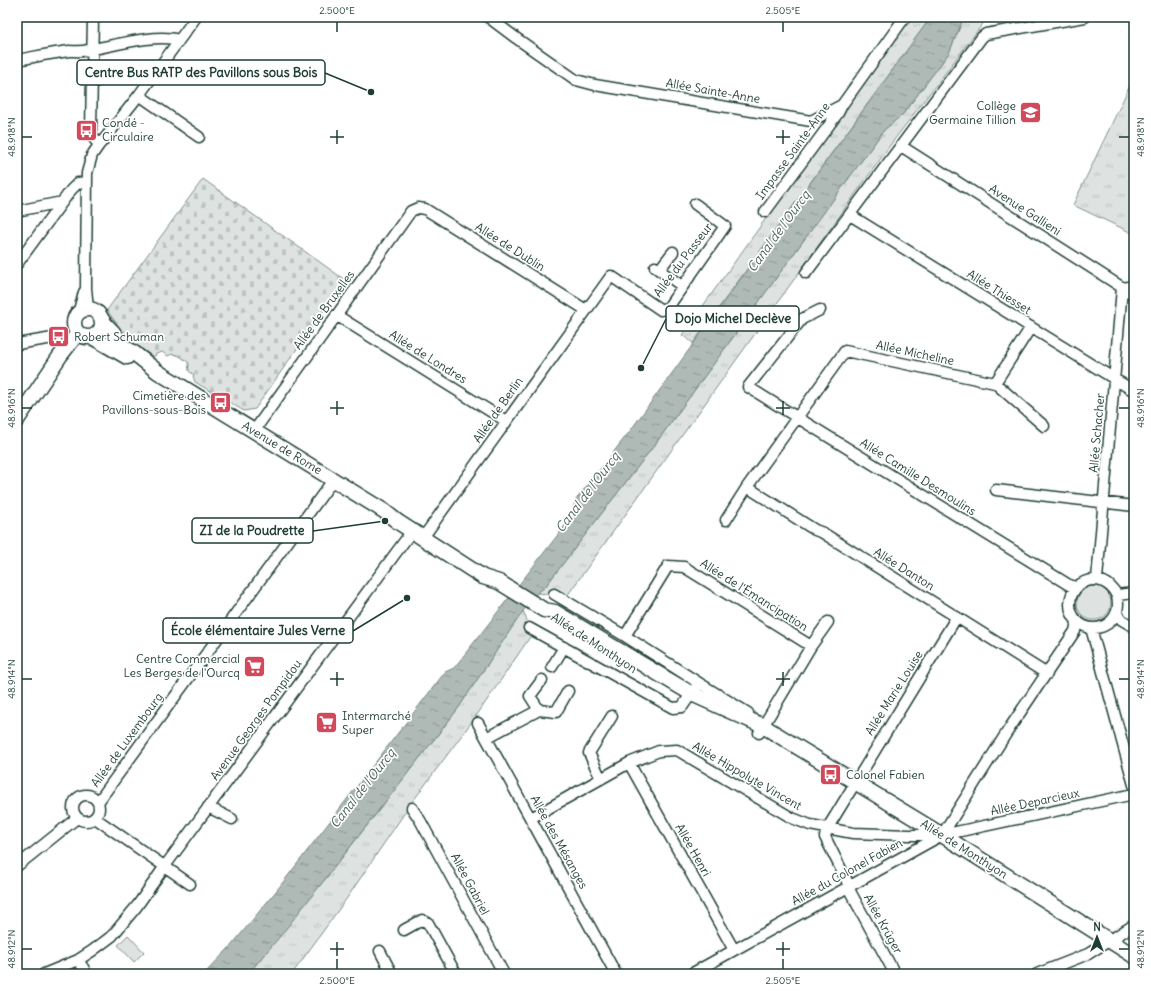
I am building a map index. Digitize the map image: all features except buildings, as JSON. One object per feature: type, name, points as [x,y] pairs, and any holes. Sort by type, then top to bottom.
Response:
[{"type":"street","points":[[93,17],[91,130],[92,136],[99,145]]},
{"type":"street","points":[[83,312],[86,288],[88,173],[92,156],[196,17]]},
{"type":"street","name":"Allée Sainte-Anne","points":[[488,17],[576,80],[595,85],[811,121],[842,105],[905,17]]},
{"type":"street","points":[[806,273],[982,37],[986,34],[1081,17]]},
{"type":"street","points":[[17,60],[160,38],[172,38],[179,40]]},
{"type":"street","points":[[139,95],[198,136]]},
{"type":"street","name":"Impasse Sainte-Anne","points":[[765,212],[838,113],[842,105]]},
{"type":"street","name":"Avenue Gallieni","points":[[901,146],[1134,295]]},
{"type":"street","points":[[17,264],[62,202],[78,183],[88,182]]},
{"type":"street","points":[[17,211],[62,202]]},
{"type":"street","name":"Allée du Passeur","points":[[611,276],[661,310],[669,306],[725,226],[695,204]]},
{"type":"street","name":"Allée de Dublin","points":[[418,208],[425,209],[586,310]]},
{"type":"street","name":"Allée de Bruxelles","points":[[254,431],[410,211],[418,208]]},
{"type":"street","name":"Allée Thiesset","points":[[850,215],[1134,391]]},
{"type":"street","points":[[673,252],[657,268],[682,286]]},
{"type":"street","name":"Allée de Berlin","points":[[427,532],[611,276]]},
{"type":"street","points":[[1122,288],[1134,286]]},
{"type":"street","name":"Allée Schacher","points":[[1097,579],[1122,288]]},
{"type":"street","name":"Allée Camille Desmoulins","points":[[820,310],[802,319],[748,387],[1069,585],[1076,587]]},
{"type":"street","points":[[83,312],[96,312],[101,318],[101,328],[96,335],[92,337],[84,337],[78,333],[74,325],[76,317],[83,312]]},
{"type":"street","name":"Allée de Londres","points":[[336,315],[506,421]]},
{"type":"street","name":"Avenue de Rome","points":[[101,318],[113,332],[121,345],[134,353],[158,372],[384,511],[398,522],[483,577],[502,584]]},
{"type":"street","points":[[1031,327],[995,383],[1044,426]]},
{"type":"street","points":[[18,415],[30,396],[78,333]]},
{"type":"street","name":"Avenue de Rome","points":[[92,337],[136,363],[158,372]]},
{"type":"street","points":[[17,344],[53,338]]},
{"type":"street","name":"Allée Micheline","points":[[797,417],[845,351],[995,383]]},
{"type":"street","points":[[18,415],[50,370]]},
{"type":"street","points":[[726,520],[747,487],[797,417]]},
{"type":"street","name":"Allée de Luxembourg","points":[[98,802],[333,480]]},
{"type":"street","name":"Allée Danton","points":[[747,487],[1047,674]]},
{"type":"street","points":[[996,490],[1134,506]]},
{"type":"street","name":"Avenue de Rome","points":[[384,511],[407,520],[427,532],[488,570],[502,584]]},
{"type":"street","points":[[398,522],[405,524],[422,535],[427,532]]},
{"type":"street","name":"Avenue Georges Pompidou","points":[[44,974],[78,960],[92,952],[112,936],[137,906],[208,807],[412,531]]},
{"type":"street","name":"Allée de l'Émancipation","points":[[625,636],[668,566],[684,567],[812,646]]},
{"type":"street","points":[[1097,579],[1109,584],[1117,595],[1119,601],[1117,614],[1112,620],[1099,628],[1091,628],[1084,626],[1077,621],[1070,608],[1070,601],[1076,587],[1084,581],[1097,579]]},
{"type":"street","name":"Allée de Monthyon","points":[[502,584],[544,610],[554,612],[692,692],[761,730],[793,745],[942,835],[1134,956]]},
{"type":"street","points":[[1117,595],[1134,593]]},
{"type":"street","name":"Allée de Monthyon","points":[[554,594],[625,636],[692,692]]},
{"type":"street","points":[[1117,614],[1122,620],[1134,627]]},
{"type":"street","name":"Allée Marie Louise","points":[[827,829],[956,618]]},
{"type":"street","name":"Allée du Colonel Fabien","points":[[691,974],[706,971],[734,950],[942,835],[1010,729],[1076,631],[1077,621]]},
{"type":"street","name":"Allée de l'Émancipation","points":[[761,730],[828,622]]},
{"type":"street","name":"Allée de Monthyon","points":[[529,628],[673,708],[682,708],[692,692]]},
{"type":"street","points":[[1091,628],[1134,785]]},
{"type":"street","points":[[552,667],[564,647]]},
{"type":"street","points":[[539,710],[530,696],[542,680]]},
{"type":"street","points":[[486,738],[539,710],[556,712],[568,691]]},
{"type":"street","points":[[601,779],[589,753],[612,716]]},
{"type":"street","name":"Allée des Mésanges","points":[[478,723],[616,974]]},
{"type":"street","name":"Allée Hippolyte Vincent","points":[[531,818],[629,763],[659,751],[678,750],[792,818],[810,826],[853,832],[942,835]]},
{"type":"street","name":"Allée Henri","points":[[629,763],[734,950]]},
{"type":"street","name":"Allée Deparcieux","points":[[942,835],[1134,794]]},
{"type":"street","points":[[87,795],[95,798],[98,802],[99,811],[95,818],[88,822],[77,818],[73,810],[73,806],[78,798],[87,795]]},
{"type":"street","points":[[208,807],[232,819]]},
{"type":"street","name":"Allée Gabriel","points":[[412,808],[504,974]]},
{"type":"street","points":[[17,866],[77,818]]},
{"type":"street","points":[[95,818],[190,884]]},
{"type":"street","name":"Allée Krüger","points":[[827,829],[825,837],[846,879],[848,887],[895,974]]},
{"type":"street","points":[[912,835],[917,848]]},
{"type":"street","points":[[404,930],[422,920],[428,923],[456,974]]},
{"type":"street","points":[[1037,974],[1088,954],[1134,925]]},
{"type":"street","points":[[380,951],[392,974]]},
{"type":"street","points":[[78,960],[84,969],[83,974]]},
{"type":"green space","points":[[911,17],[931,17],[693,343],[682,335]]},
{"type":"green space","points":[[964,17],[988,17],[894,140],[567,596],[537,593],[545,587],[656,443],[884,130],[903,114],[949,53]]},
{"type":"green space","points":[[1134,77],[1134,234],[1073,205]]},
{"type":"green space","points":[[203,179],[345,280],[255,409],[244,411],[195,382],[194,375],[189,371],[188,362],[178,356],[173,354],[168,356],[162,352],[156,354],[154,357],[129,341],[107,310]]},
{"type":"green space","points":[[1097,586],[1106,591],[1110,596],[1110,610],[1106,615],[1101,619],[1091,620],[1087,619],[1078,610],[1077,600],[1078,596],[1087,587]]},
{"type":"green space","points":[[523,611],[532,634],[479,712],[410,805],[347,898],[292,974],[248,974],[327,877],[457,710]]},
{"type":"green space","points":[[128,935],[144,952],[134,962],[118,945]]},
{"type":"water","name":"Canal de l'Ourcq","points":[[931,17],[964,17],[949,53],[903,114],[884,130],[656,443],[545,587],[537,593],[523,611],[457,710],[282,934],[248,974],[204,974],[231,946],[277,890],[445,672],[454,668],[571,518],[575,501],[630,431]]},
{"type":"place","name":"Centre Bus RATP des Pavillons sous Bois","points":[[371,92]]},
{"type":"place","name":"Collège Germaine Tillion","points":[[1031,113]]},
{"type":"place","name":"Condé - Circulaire","points":[[86,130]]},
{"type":"place","name":"Robert Schuman","points":[[59,337]]},
{"type":"place","name":"Dojo Michel Declève","points":[[641,368]]},
{"type":"place","name":"Cimetière des Pavillons-sous-Bois","points":[[221,403]]},
{"type":"place","name":"ZI de la Poudrette","points":[[385,521]]},
{"type":"place","name":"École élémentaire Jules Verne","points":[[407,598]]},
{"type":"place","name":"Centre Commercial Les Berges de l'Ourcq","points":[[255,666]]},
{"type":"place","name":"Intermarché Super","points":[[326,723]]},
{"type":"place","name":"Colonel Fabien","points":[[830,775]]}]
